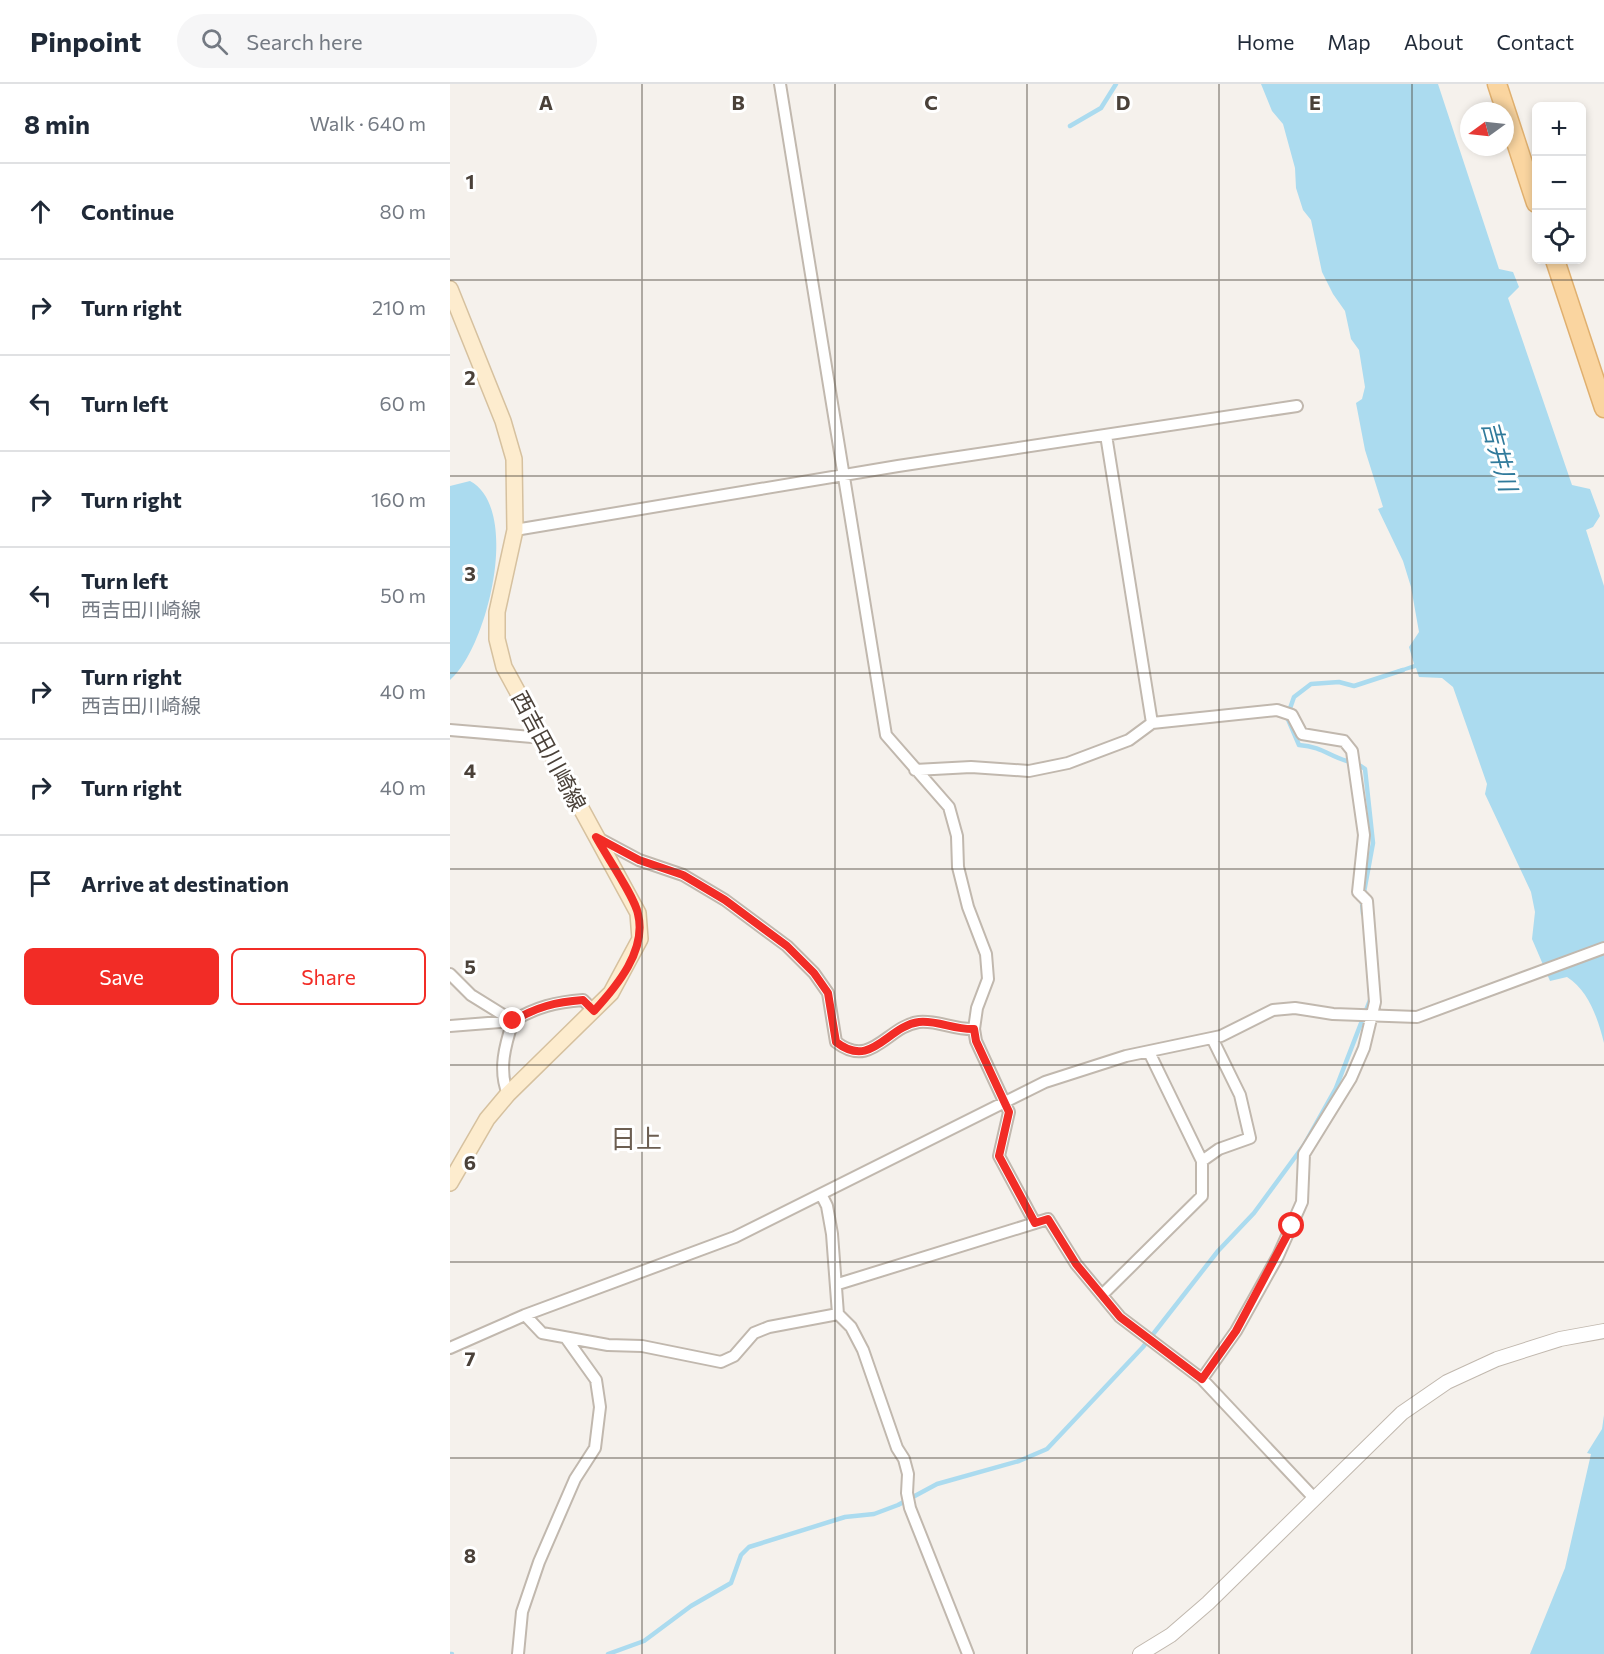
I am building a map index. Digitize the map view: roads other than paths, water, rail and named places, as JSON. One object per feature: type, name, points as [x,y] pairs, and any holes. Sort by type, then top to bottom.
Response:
[{"type":"main road","points":[[1497,84],[1532,191]]},
{"type":"main road","points":[[1556,264],[1604,408]]},
{"type":"main road","name":"西吉田川崎線","points":[[450,289],[503,421],[514,459],[514,530],[497,612],[497,639],[504,667],[638,913],[640,939],[611,993],[508,1094],[487,1119],[450,1183]]},
{"type":"street","points":[[780,84],[886,735],[949,807],[957,836],[958,867],[968,907],[986,954],[988,980],[977,1008],[974,1029],[976,1041],[1007,1103],[1009,1112],[999,1156],[1035,1223]]},
{"type":"street","points":[[514,530],[843,476],[1297,406]]},
{"type":"street","points":[[1106,435],[1152,723]]},
{"type":"street","points":[[915,770],[971,767],[1029,771],[1068,763],[1130,740],[1152,723],[1277,710],[1292,715],[1302,734],[1344,741],[1352,751],[1364,835],[1358,892],[1367,901],[1374,1016],[1351,1078],[1304,1154],[1302,1202],[1278,1256],[1236,1331],[1202,1379]]},
{"type":"street","points":[[450,730],[544,738]]},
{"type":"street","points":[[596,837],[639,860],[683,875],[725,900],[787,946],[814,973],[828,993],[836,1042],[846,1050],[859,1052],[868,1049],[917,1022],[974,1029]]},
{"type":"street","points":[[450,1348],[525,1316],[735,1237],[1045,1082],[1126,1056],[1212,1038],[1273,1010],[1294,1008],[1374,1016],[1417,1017],[1604,948]]},
{"type":"street","points":[[450,974],[471,995],[513,1021]]},
{"type":"street","points":[[450,1026],[513,1021],[536,1007],[583,1000],[594,1011]]},
{"type":"street","points":[[508,1094],[501,1079],[506,1043],[513,1021]]},
{"type":"street","points":[[1202,1161],[1219,1149],[1250,1138],[1240,1095],[1212,1038]]},
{"type":"street","points":[[1102,1295],[1202,1196],[1202,1161],[1149,1052]]},
{"type":"street","points":[[821,1194],[827,1206],[838,1284],[838,1314],[851,1327],[863,1350],[897,1448],[906,1466],[910,1508],[968,1654]]},
{"type":"street","points":[[838,1284],[1048,1219],[1076,1264],[1120,1317],[1202,1379],[1315,1499]]},
{"type":"street","points":[[525,1316],[542,1333],[608,1345],[642,1346],[721,1362],[734,1356],[754,1333],[838,1314]]},
{"type":"street","points":[[1140,1654],[1171,1635],[1208,1603],[1402,1413],[1447,1382],[1497,1359],[1560,1339],[1604,1331]]},
{"type":"street","points":[[518,1654],[522,1612],[539,1562],[575,1479],[595,1448],[600,1407],[596,1380],[589,1367],[572,1349],[566,1338]]},
{"type":"water","name":"吉井川","points":[[1261,84],[1438,84],[1499,269],[1513,272],[1519,287],[1508,298],[1572,485],[1590,489],[1600,516],[1593,527],[1586,530],[1604,586],[1604,1043],[1587,998],[1567,977],[1550,981],[1532,939],[1535,912],[1531,892],[1485,794],[1487,784],[1453,687],[1442,678],[1419,677],[1416,668],[1398,673],[1397,670],[1414,664],[1409,647],[1419,632],[1411,587],[1403,561],[1378,509],[1383,507],[1365,450],[1356,403],[1362,399],[1365,387],[1359,350],[1351,339],[1345,311],[1322,272],[1311,220],[1303,210],[1296,188],[1295,168],[1283,124],[1272,111]]},
{"type":"water","points":[[470,481],[486,496],[494,520],[496,548],[493,579],[486,611],[476,640],[464,664],[450,680],[450,486]]},
{"type":"water","points":[[1604,1415],[1604,1654],[1530,1654],[1565,1568],[1591,1454],[1587,1453],[1602,1429]]},
{"type":"waterway","points":[[1070,126],[1101,108],[1116,84]]},
{"type":"waterway","points":[[1363,914],[1362,903],[1373,843],[1365,769],[1319,749],[1299,745],[1287,717],[1294,697],[1311,684],[1339,682],[1354,686],[1403,670]]},
{"type":"waterway","points":[[608,1654],[644,1641],[691,1606],[731,1583],[741,1555],[749,1547],[845,1517],[874,1514],[898,1505],[937,1484],[1019,1461],[1047,1449],[1143,1347],[1218,1251],[1254,1213],[1304,1145],[1336,1088],[1370,1000]]},
{"type":"district","name":"日上","points":[[636,1139]]}]
